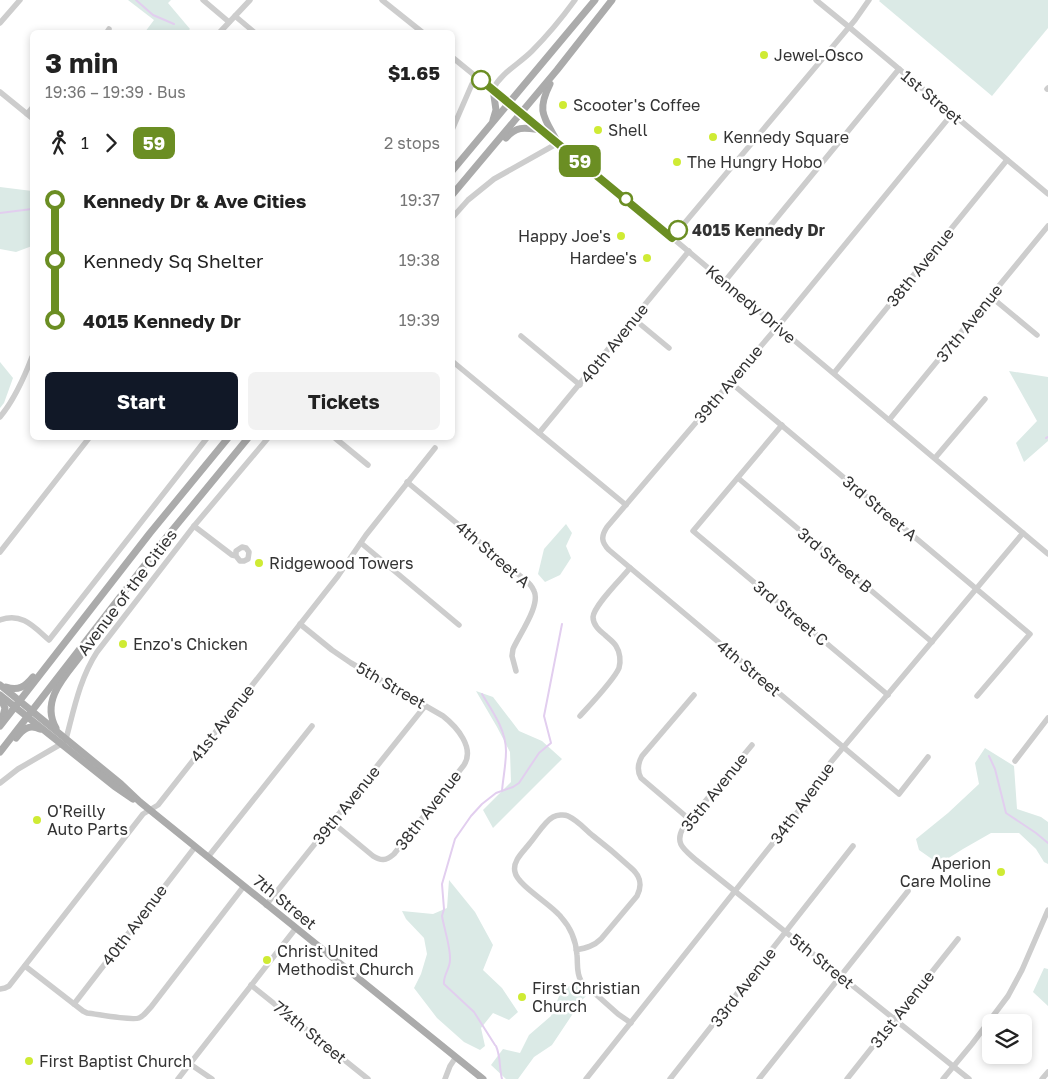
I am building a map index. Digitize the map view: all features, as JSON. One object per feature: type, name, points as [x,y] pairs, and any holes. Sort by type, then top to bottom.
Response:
[{"type":"main road","points":[[455,167],[595,0]]},
{"type":"main road","points":[[455,192],[613,0]]},
{"type":"main road","points":[[558,143],[543,113],[543,100],[551,82],[563,63]]},
{"type":"main road","points":[[490,126],[496,110],[493,89]]},
{"type":"main road","points":[[455,193],[466,184],[512,132],[521,128],[542,130]]},
{"type":"main road","name":"Avenue of the Cities","points":[[0,725],[150,533],[226,440]]},
{"type":"main road","name":"Avenue of the Cities","points":[[0,752],[195,502],[246,440]]},
{"type":"main road","points":[[62,739],[51,717],[53,696],[118,600]]},
{"type":"main road","points":[[0,684],[13,689],[21,688],[27,684],[79,624]]},
{"type":"main road","name":"7th Street","points":[[0,684],[18,704],[62,739],[125,794],[140,802],[483,1079]]},
{"type":"main road","points":[[0,696],[5,708],[0,725]]},
{"type":"main road","name":"7th Street","points":[[0,696],[18,704]]},
{"type":"main road","name":"7th Street","points":[[29,713],[46,732],[62,739]]},
{"type":"main road","points":[[0,758],[20,733],[26,729],[34,727],[46,732]]},
{"type":"street","points":[[0,23],[20,0]]},
{"type":"street","points":[[203,0],[229,22]]},
{"type":"street","points":[[222,30],[250,0]]},
{"type":"street","points":[[382,0],[420,30]]},
{"type":"street","points":[[493,89],[498,80],[531,52],[561,19],[575,0]]},
{"type":"street","name":"1st Street","points":[[816,0],[1048,194]]},
{"type":"street","points":[[672,238],[850,27],[869,0]]},
{"type":"street","points":[[234,16],[252,30]]},
{"type":"street","name":"Kennedy Drive","points":[[455,59],[725,281],[1048,554]]},
{"type":"street","points":[[725,281],[899,69]]},
{"type":"street","points":[[455,123],[477,77]]},
{"type":"street","points":[[0,92],[30,116]]},
{"type":"street","name":"39th Avenue","points":[[602,540],[604,530],[777,326],[952,114]]},
{"type":"street","points":[[455,215],[477,192],[494,179],[558,143]]},
{"type":"street","name":"38th Avenue","points":[[834,373],[1007,160]]},
{"type":"street","name":"37th Avenue","points":[[889,420],[1048,226]]},
{"type":"street","name":"40th Avenue","points":[[539,433],[689,251]]},
{"type":"street","points":[[990,296],[1037,336]]},
{"type":"street","points":[[634,319],[669,348]]},
{"type":"street","points":[[521,336],[580,385]]},
{"type":"street","points":[[0,416],[11,403],[30,362]]},
{"type":"street","points":[[455,363],[626,505]]},
{"type":"street","name":"3rd Street A","points":[[730,382],[1030,634],[978,696]]},
{"type":"street","points":[[935,458],[985,399]]},
{"type":"street","points":[[738,478],[782,425]]},
{"type":"street","points":[[0,552],[87,440]]},
{"type":"street","name":"Avenue of the Cities","points":[[0,620],[12,617],[24,620],[49,640],[205,440]]},
{"type":"street","name":"Avenue of the Cities","points":[[62,739],[92,660],[194,526],[266,440]]},
{"type":"street","points":[[337,440],[368,465]]},
{"type":"street","name":"41st Avenue","points":[[1,989],[9,986],[142,814],[158,805],[338,576],[361,543],[435,448]]},
{"type":"street","name":"3rd Street C","points":[[738,478],[693,531],[888,695]]},
{"type":"street","name":"3rd Street B","points":[[738,478],[932,642]]},
{"type":"street","name":"4th Street A","points":[[408,482],[534,589],[536,599],[533,608],[513,649],[512,656],[516,671]]},
{"type":"street","points":[[194,526],[232,555],[236,556]]},
{"type":"street","name":"34th Avenue","points":[[586,1079],[800,810],[823,773],[843,747],[1023,533]]},
{"type":"street","name":"4th Street","points":[[602,540],[605,546],[630,568],[899,794],[928,757]]},
{"type":"street","points":[[361,543],[459,625]]},
{"type":"street","points":[[580,716],[614,675],[619,666],[619,653],[616,646],[596,628],[593,617],[598,606],[630,568]]},
{"type":"street","name":"5th Street","points":[[300,624],[351,663],[443,716],[455,727],[464,741],[468,756]]},
{"type":"street","points":[[690,819],[641,778],[638,771],[642,756],[694,695]]},
{"type":"street","name":"39th Avenue","points":[[266,905],[426,706]]},
{"type":"street","points":[[1015,761],[1048,718]]},
{"type":"street","points":[[208,857],[312,726]]},
{"type":"street","points":[[0,783],[62,739]]},
{"type":"street","name":"35th Avenue","points":[[679,839],[681,831],[690,819],[752,745]]},
{"type":"street","name":"38th Avenue","points":[[332,822],[373,856],[381,860],[390,858],[464,765],[468,756]]},
{"type":"street","points":[[576,950],[590,947],[601,939],[637,896],[640,880],[638,874],[630,867],[576,821],[564,815],[552,818],[519,857],[515,866],[516,876],[562,917],[570,929],[576,950],[577,971],[581,981],[631,1023]]},
{"type":"street","name":"5th Street","points":[[679,839],[684,849],[969,1079]]},
{"type":"street","name":"33rd Avenue","points":[[670,1079],[853,846]]},
{"type":"street","name":"40th Avenue","points":[[74,1004],[194,847]]},
{"type":"street","points":[[25,966],[87,1013],[131,1019],[142,1017],[244,886]]},
{"type":"street","points":[[759,1079],[908,891]]},
{"type":"street","points":[[944,1079],[1008,996],[1022,970],[1048,910]]},
{"type":"street","points":[[178,1079],[296,928]]},
{"type":"street","name":"31st Avenue","points":[[847,1079],[958,939]]},
{"type":"street","name":"7½th Street","points":[[251,985],[368,1079]]},
{"type":"street","points":[[445,1079],[456,1057]]},
{"type":"street","points":[[190,1064],[212,1079]]},
{"type":"street","points":[[1042,1079],[1048,1072]]},
{"type":"shaded area","points":[[128,0],[171,0],[168,3],[190,29],[146,30],[154,20]]},
{"type":"shaded area","points":[[880,0],[1048,0],[1048,28],[992,96]]},
{"type":"shaded area","points":[[0,187],[30,191],[30,247],[16,252],[0,249]]},
{"type":"shaded area","points":[[0,362],[13,378],[4,403],[0,408]]},
{"type":"shaded area","points":[[1009,371],[1048,377],[1048,441],[1024,462],[1016,443],[1037,421]]},
{"type":"shaded area","points":[[566,524],[572,533],[566,546],[571,558],[560,575],[545,582],[538,574],[544,549]]},
{"type":"shaded area","points":[[476,691],[493,697],[519,731],[542,741],[562,759],[493,828],[483,810],[511,782],[510,752]]},
{"type":"shaded area","points":[[985,748],[1014,766],[1017,809],[1041,817],[1048,822],[1048,864],[1044,862],[1036,849],[1019,833],[991,833],[939,864],[919,850],[916,839],[979,784],[975,763]]},
{"type":"shaded area","points":[[449,880],[475,912],[493,945],[483,970],[502,988],[518,1012],[509,1020],[493,1013],[481,1028],[485,1046],[480,1050],[464,1042],[437,1018],[414,988],[421,974],[427,954],[424,938],[406,919],[402,911],[433,914],[447,908]]},
{"type":"shaded area","points":[[1044,968],[1048,969],[1048,1006],[1033,992]]},
{"type":"shaded area","points":[[578,983],[589,993],[582,1000],[552,1045],[534,1057],[518,1079],[506,1079],[491,1065],[503,1049],[520,1053],[529,1035],[551,1016],[562,989]]},
{"type":"waterway","points":[[136,0],[153,15],[174,24]]},
{"type":"waterway","points":[[0,213],[30,209]]},
{"type":"waterway","points":[[495,1045],[474,1012],[444,984],[450,963],[450,955],[442,916],[444,909],[442,884],[455,839],[471,816],[496,793],[519,783],[539,753],[551,743],[544,716],[562,624]]},
{"type":"waterway","points":[[482,694],[498,721],[504,736],[506,761],[502,791]]},
{"type":"waterway","points":[[989,756],[995,769],[1006,813],[1048,843]]},
{"type":"waterway","points":[[496,1046],[499,1054],[502,1079]]},
{"type":"bus line","name":"59","points":[[481,80],[672,238],[678,230]]},
{"type":"place","name":"Jewel-Osco","points":[[764,55]]},
{"type":"place","name":"Scooter's Coffee","points":[[563,105]]},
{"type":"place","name":"Shell","points":[[598,130]]},
{"type":"place","name":"Kennedy Square","points":[[713,137]]},
{"type":"place","name":"The Hungry Hobo","points":[[677,162]]},
{"type":"place","name":"4015 Kennedy Dr","points":[[678,230]]},
{"type":"place","name":"Happy Joe's","points":[[621,236]]},
{"type":"place","name":"Hardee's","points":[[647,258]]},
{"type":"place","name":"Ridgewood Towers","points":[[259,563]]},
{"type":"place","name":"Enzo's Chicken","points":[[123,644]]},
{"type":"place","name":"O'Reilly Auto Parts","points":[[37,820]]},
{"type":"place","name":"Aperion Care Moline","points":[[1001,872]]},
{"type":"place","name":"Christ United Methodist Church","points":[[267,960]]},
{"type":"place","name":"First Christian Church","points":[[522,997]]},
{"type":"place","name":"First Baptist Church","points":[[29,1061]]}]
